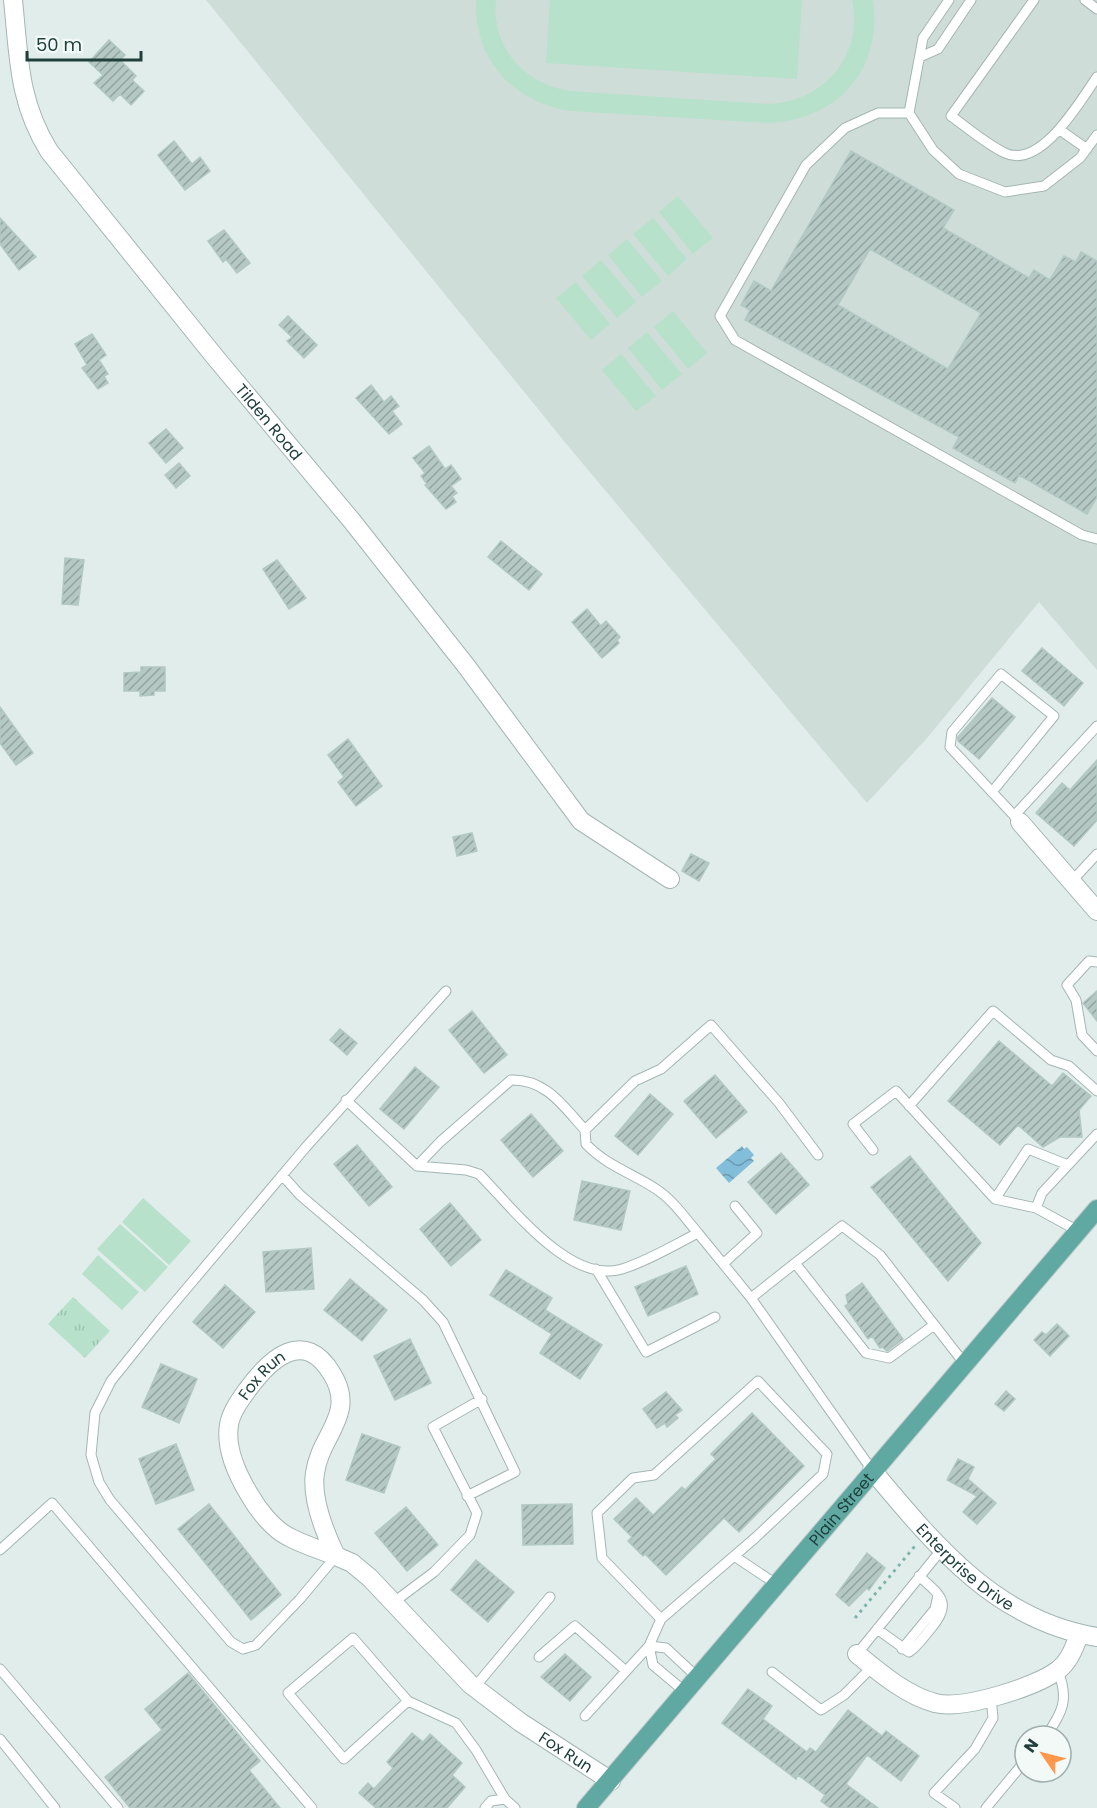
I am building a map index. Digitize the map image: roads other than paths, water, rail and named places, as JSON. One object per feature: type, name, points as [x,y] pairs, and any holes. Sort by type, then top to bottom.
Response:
[{"type":"main road","name":"Plain Street","points":[[586,1808],[611,1781],[696,1676],[1097,1209]]},
{"type":"street","name":"Tilden Road","points":[[13,0],[22,89],[33,121],[49,151],[215,357],[352,520],[467,667],[581,821],[670,879]]},
{"type":"street","points":[[1017,819],[1097,911]]},
{"type":"street","name":"Fox Run","points":[[336,1556],[316,1498],[315,1473],[341,1411],[341,1393],[332,1373],[319,1358],[312,1353],[291,1352],[271,1361],[243,1395],[229,1425],[228,1443],[241,1482],[253,1503],[269,1522],[288,1537],[336,1556],[362,1570],[394,1602],[438,1653],[474,1688],[520,1722],[611,1781]]},
{"type":"street","name":"Enterprise Drive","points":[[872,1470],[960,1569],[1025,1615],[1078,1634],[1097,1637]]},
{"type":"street","points":[[858,1654],[906,1689],[932,1702],[960,1705],[991,1698],[1058,1671],[1066,1662],[1078,1634]]},
{"type":"lane","points":[[949,0],[923,38],[909,113],[933,150],[959,174],[1005,192],[1044,186],[1080,158],[1097,135]]},
{"type":"lane","points":[[920,57],[938,49],[971,0]]},
{"type":"lane","points":[[1034,0],[951,116],[1007,154],[1023,155],[1043,145],[1060,130],[1097,78]]},
{"type":"lane","points":[[1085,0],[1097,9]]},
{"type":"lane","points":[[909,113],[878,113],[845,128],[806,165],[720,316],[735,340],[1082,536],[1097,539]]},
{"type":"lane","points":[[1060,130],[1087,149]]},
{"type":"lane","points":[[992,792],[1054,716],[1001,674],[952,732],[950,747],[1017,819],[1097,726]]},
{"type":"lane","points":[[1071,882],[1097,854]]},
{"type":"lane","points":[[1097,962],[1089,961],[1067,985],[1076,1000],[1082,1035],[1097,1051]]},
{"type":"lane","points":[[336,1556],[300,1599],[256,1645],[243,1649],[231,1642],[110,1500],[99,1482],[91,1455],[95,1413],[111,1381],[282,1175],[346,1100],[446,991]]},
{"type":"lane","points":[[909,1106],[993,1011],[1051,1060],[1069,1066],[1097,1090]]},
{"type":"lane","points":[[585,1130],[635,1081],[661,1069],[711,1024],[779,1102],[818,1155]]},
{"type":"lane","points":[[417,1166],[440,1142],[512,1080],[528,1080],[546,1088],[585,1130],[586,1144],[596,1155],[611,1166],[659,1191],[724,1263],[872,1470]]},
{"type":"lane","points":[[873,1150],[853,1124],[896,1091],[995,1199],[1036,1208],[1078,1231]]},
{"type":"lane","points":[[346,1100],[417,1166],[466,1170],[479,1174],[545,1241],[566,1256],[596,1269],[622,1269],[698,1233]]},
{"type":"lane","points":[[1036,1208],[1042,1193],[1097,1134]]},
{"type":"lane","points":[[995,1199],[1028,1149],[1068,1165]]},
{"type":"lane","points":[[282,1175],[300,1195],[423,1300],[444,1322],[515,1472],[467,1496]]},
{"type":"lane","points":[[724,1263],[757,1233],[735,1206]]},
{"type":"lane","points":[[751,1298],[842,1226],[879,1255],[964,1363]]},
{"type":"lane","points":[[795,1263],[866,1353],[889,1358],[934,1325]]},
{"type":"lane","points":[[596,1269],[646,1352],[715,1317]]},
{"type":"lane","points":[[585,1716],[649,1646],[661,1619],[823,1474],[827,1454],[758,1380],[654,1475],[633,1478],[597,1513],[602,1558],[661,1619]]},
{"type":"lane","points":[[394,1602],[434,1572],[470,1534],[477,1513],[433,1427],[482,1399]]},
{"type":"lane","points":[[0,1550],[52,1503],[312,1808]]},
{"type":"lane","points":[[858,1654],[942,1550]]},
{"type":"lane","points":[[734,1556],[776,1584]]},
{"type":"lane","points":[[878,1629],[902,1648],[911,1651],[940,1617],[944,1605],[936,1591],[919,1576]]},
{"type":"lane","points":[[474,1688],[550,1598]]},
{"type":"lane","points":[[539,1657],[575,1626],[626,1671]]},
{"type":"lane","points":[[408,1701],[344,1759],[288,1693],[353,1638],[408,1701],[456,1723],[476,1750],[504,1799],[515,1808]]},
{"type":"lane","points":[[649,1646],[666,1648],[696,1676]]},
{"type":"lane","points":[[649,1646],[653,1665],[684,1691]]},
{"type":"lane","points":[[772,1672],[821,1710],[844,1695],[873,1666]]},
{"type":"lane","points":[[0,1669],[118,1808]]},
{"type":"lane","points":[[1053,1724],[1065,1704],[1063,1685],[1058,1671]]},
{"type":"lane","points":[[955,1808],[934,1793],[975,1749],[993,1718],[991,1698]]},
{"type":"lane","points":[[0,1739],[55,1808]]},
{"type":"lane","points":[[986,1808],[1013,1775]]},
{"type":"lane","points":[[484,1808],[491,1801],[504,1799]]},
{"type":"water","points":[[742,1146],[744,1149],[747,1147],[754,1155],[751,1158],[754,1161],[729,1183],[716,1168]]}]
